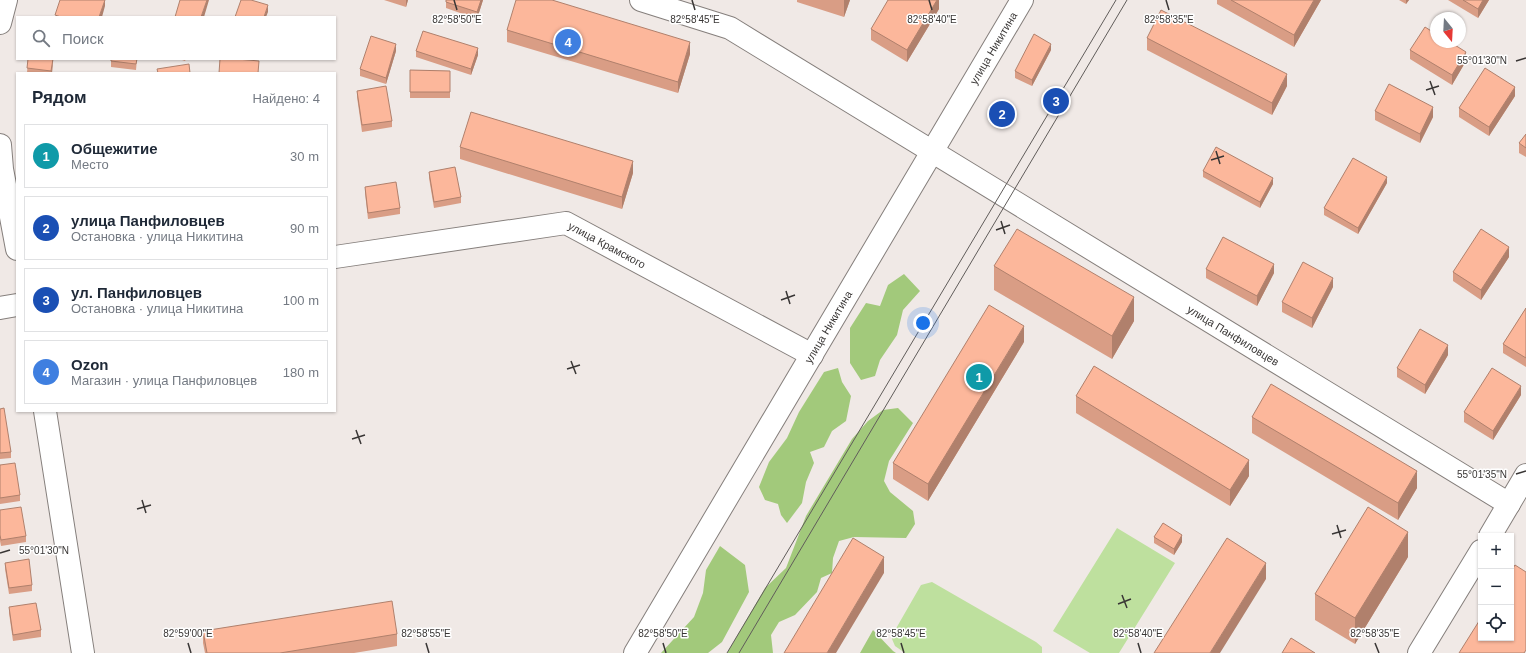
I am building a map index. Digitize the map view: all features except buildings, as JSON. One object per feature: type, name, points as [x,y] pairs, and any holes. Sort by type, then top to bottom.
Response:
[{"type":"street","points":[[0,23],[6,0]]},
{"type":"street","name":"улица Панфиловцев","points":[[641,0],[694,8],[730,28],[1509,504]]},
{"type":"street","name":"улица Никитина","points":[[635,653],[1022,0]]},
{"type":"street","points":[[0,145],[2,169],[16,244]]},
{"type":"street","name":"улица Крамского","points":[[336,257],[566,223],[812,355]]},
{"type":"street","points":[[0,308],[16,305]]},
{"type":"street","points":[[44,412],[78,652]]},
{"type":"street","points":[[1492,533],[1526,475]]},
{"type":"street","points":[[1419,653],[1478,555]]},
{"type":"green space","points":[[904,274],[920,291],[903,310],[897,335],[880,360],[875,376],[861,380],[850,363],[850,328],[866,303],[880,306],[888,285]]},
{"type":"green space","points":[[838,368],[842,382],[851,396],[846,421],[832,431],[824,447],[810,452],[814,463],[806,482],[802,503],[787,523],[781,515],[778,504],[765,500],[759,487],[769,462],[787,438],[799,412],[824,372]]},
{"type":"green space","points":[[898,408],[913,423],[889,461],[884,481],[890,492],[913,511],[915,524],[906,538],[854,537],[839,541],[833,558],[832,573],[821,578],[817,592],[795,615],[779,622],[771,635],[773,653],[727,653],[765,588],[786,568],[806,516],[852,439],[868,421],[883,410]]},
{"type":"green space","points":[[1117,528],[1175,563],[1119,653],[1090,653],[1053,631]]},
{"type":"green space","points":[[720,546],[745,565],[749,592],[722,642],[708,653],[661,653],[694,617],[703,593],[706,570]]},
{"type":"green space","points":[[932,582],[1036,642],[1042,647],[1042,653],[905,653],[895,646],[892,639],[894,632],[921,585]]},
{"type":"green space","points":[[873,630],[893,651],[896,653],[860,653]]},
{"type":"tram line","points":[[727,653],[1116,0]]},
{"type":"tram line","points":[[739,653],[1127,0]]},
{"type":"place","name":"Ozon","points":[[568,42]]},
{"type":"place","name":"ул. Панфиловцев","points":[[1056,101]]},
{"type":"place","name":"улица Панфиловцев","points":[[1002,114]]},
{"type":"place","name":"Общежитие","points":[[979,377]]}]
